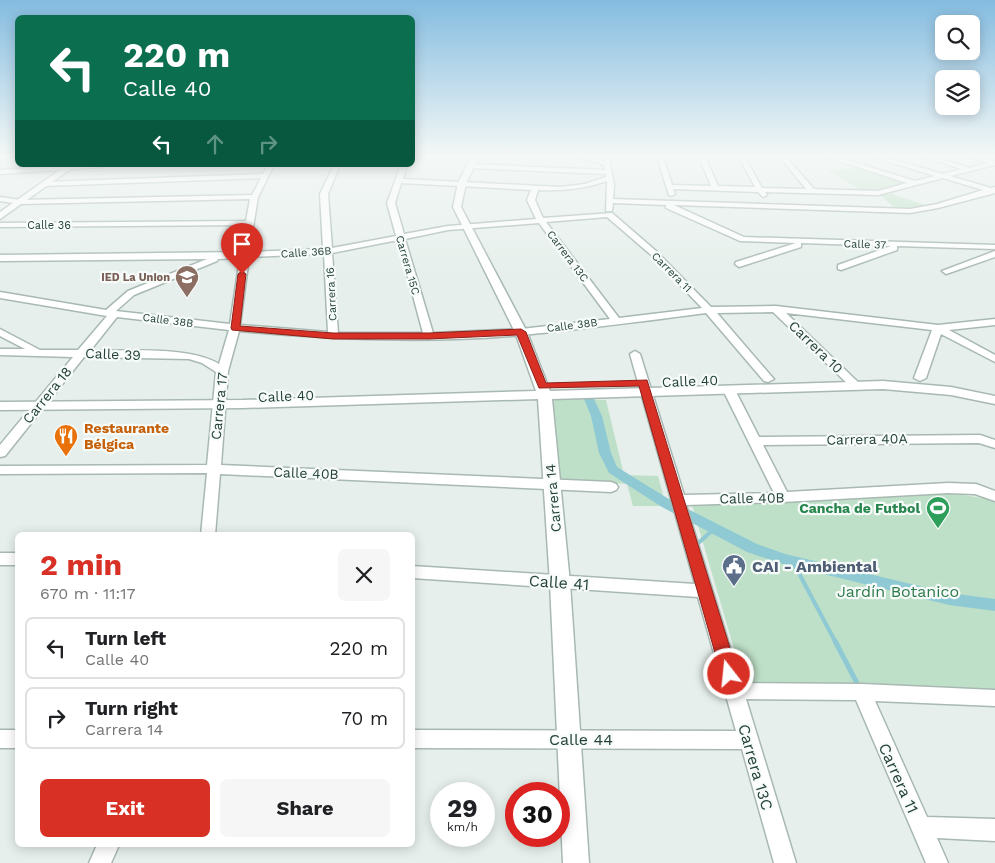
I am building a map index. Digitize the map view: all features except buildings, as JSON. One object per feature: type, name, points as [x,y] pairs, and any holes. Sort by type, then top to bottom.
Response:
[{"type":"street","points":[[0,216],[27,197]]},
{"type":"street","points":[[0,199],[20,202],[241,197]]},
{"type":"street","name":"Carrera 17","points":[[208,532],[215,402],[235,328],[254,197]]},
{"type":"street","name":"Carrera 16","points":[[324,197],[333,336]]},
{"type":"street","name":"Carrera 15C","points":[[393,197],[391,204],[429,336]]},
{"type":"street","name":"Carrera 14","points":[[459,197],[457,207],[521,332],[543,391],[560,583],[576,863]]},
{"type":"street","name":"Carrera 13C","points":[[532,197],[531,200],[541,221],[616,320]]},
{"type":"street","points":[[609,197],[609,215]]},
{"type":"street","points":[[672,197],[674,204]]},
{"type":"street","points":[[765,197],[769,206]]},
{"type":"street","points":[[609,201],[910,211],[938,206],[969,197]]},
{"type":"street","points":[[662,203],[743,239],[805,242]]},
{"type":"street","name":"Calle 36B","points":[[0,258],[245,256],[329,251],[466,227],[609,215]]},
{"type":"street","name":"Carrera 11","points":[[609,215],[639,239],[711,310],[768,378]]},
{"type":"street","name":"Calle 36","points":[[0,225],[249,223]]},
{"type":"street","name":"Calle 37","points":[[738,264],[805,242],[995,247]]},
{"type":"street","points":[[842,267],[903,245]]},
{"type":"street","points":[[946,271],[995,254]]},
{"type":"street","name":"Carrera 18","points":[[0,453],[82,353],[111,313],[131,293],[219,256]]},
{"type":"street","name":"Calle 38B","points":[[0,295],[111,313],[235,328],[333,336],[429,336],[521,332],[711,310],[776,308],[938,328],[995,322]]},
{"type":"street","name":"Carrera 10","points":[[776,308],[851,381]]},
{"type":"street","points":[[920,378],[938,328],[995,359]]},
{"type":"street","points":[[0,332],[38,352]]},
{"type":"street","points":[[4,352],[24,344]]},
{"type":"street","name":"Calle 39","points":[[4,352],[190,356],[206,361],[222,371]]},
{"type":"street","name":"Carrera 13C","points":[[635,354],[785,863]]},
{"type":"street","name":"Calle 40","points":[[0,406],[215,402],[645,388],[768,378],[851,381],[994,396]]},
{"type":"street","name":"Calle 40","points":[[645,388],[729,390],[920,378],[994,396]]},
{"type":"street","points":[[729,390],[783,497]]},
{"type":"street","name":"Carrera 40A","points":[[754,441],[980,439],[995,444]]},
{"type":"street","name":"Calle 40B","points":[[0,470],[213,469],[611,487]]},
{"type":"street","name":"Calle 40B","points":[[680,506],[783,497],[948,488],[976,489],[995,496]]},
{"type":"street","points":[[0,559],[15,559]]},
{"type":"street","name":"Calle 41","points":[[415,572],[560,583],[705,590]]},
{"type":"street","points":[[734,691],[862,692],[995,698]]},
{"type":"street","name":"Carrera 11","points":[[862,692],[937,863]]},
{"type":"street","points":[[0,739],[15,739]]},
{"type":"street","name":"Calle 44","points":[[415,739],[749,740]]},
{"type":"street","points":[[920,827],[995,830]]},
{"type":"street","points":[[100,863],[107,847]]},
{"type":"green space","points":[[883,197],[902,197],[925,205],[917,207],[895,208]]},
{"type":"green space","points":[[550,398],[606,400],[624,475],[658,476],[666,506],[633,506],[627,484],[558,479]]},
{"type":"green space","name":"Jardín Botanico","points":[[913,495],[963,495],[995,500],[995,692],[894,685],[744,683],[692,505]]},
{"type":"waterway","points":[[589,399],[597,416],[608,462],[613,470],[667,504],[752,548],[783,559],[949,599],[995,605]]},
{"type":"waterway","points":[[695,546],[715,528]]},
{"type":"waterway","points":[[793,562],[836,643]]},
{"type":"waterway","points":[[835,641],[859,687]]},
{"type":"place","name":"IED La Union","points":[[187,298]]},
{"type":"place","name":"Restaurante Bélgica","points":[[66,457]]},
{"type":"place","name":"Cancha de Futbol","points":[[938,529]]},
{"type":"place","name":"CAI - Ambiental","points":[[734,587]]},
{"type":"route","points":[[242,274],[235,328],[333,336],[429,336],[521,332],[542,386],[644,382],[729,674]]}]
